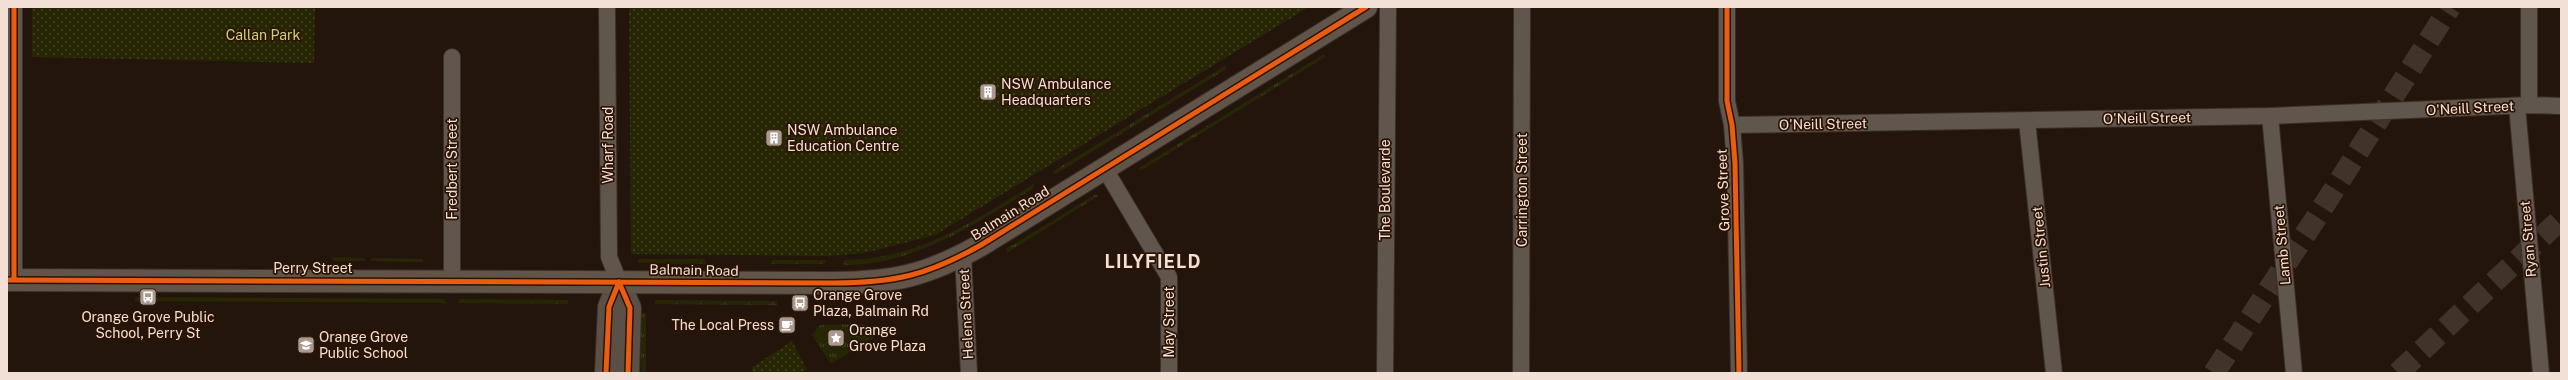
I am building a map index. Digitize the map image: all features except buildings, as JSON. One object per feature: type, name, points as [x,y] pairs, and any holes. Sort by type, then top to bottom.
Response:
[{"type":"main road","name":"Balmain Road","points":[[619,282],[874,282],[919,275],[963,256],[1366,7]]},
{"type":"main road","name":"Perry Street","points":[[11,280],[452,280],[619,282]]},
{"type":"main road","points":[[606,373],[609,307],[619,282]]},
{"type":"main road","points":[[619,282],[630,308],[628,373]]},
{"type":"street","points":[[11,280],[14,7]]},
{"type":"street","name":"Wharf Road","points":[[607,7],[609,257],[619,282]]},
{"type":"street","name":"The Boulevarde","points":[[1385,373],[1388,7]]},
{"type":"street","name":"Carrington Street","points":[[1521,373],[1522,7]]},
{"type":"street","name":"Grove Street","points":[[1727,7],[1727,101],[1732,125],[1735,163],[1738,373]]},
{"type":"street","name":"Ryan Street","points":[[2529,7],[2523,105],[2540,373]]},
{"type":"street","name":"Fredbert Street","points":[[452,57],[452,280]]},
{"type":"street","name":"O'Neill Street","points":[[1732,125],[2270,116],[2523,105],[2561,106]]},
{"type":"street","name":"Lamb Street","points":[[2270,116],[2294,373]]},
{"type":"street","name":"Justin Street","points":[[2027,121],[2054,373]]},
{"type":"street","name":"May Street","points":[[1104,169],[1169,277],[1169,373]]},
{"type":"street","name":"Helena Street","points":[[963,256],[969,373]]},
{"type":"green space","name":"Callan Park","points":[[32,7],[315,7],[314,63],[32,57]]},
{"type":"green space","points":[[629,7],[1309,7],[935,235],[864,253],[826,256],[631,254]]},
{"type":"green space","points":[[1324,54],[1325,57],[1140,171],[1139,168]]},
{"type":"green space","points":[[1225,66],[1226,69],[1056,174],[1052,172]]},
{"type":"green space","points":[[1034,184],[1034,188],[990,215],[944,240],[896,258],[870,263],[844,265],[844,260],[871,258],[896,253],[920,246],[944,236]]},
{"type":"green space","points":[[1096,194],[1098,196],[1007,253],[1006,249]]},
{"type":"green space","points":[[331,257],[365,258],[365,261],[334,261]]},
{"type":"green space","points":[[371,258],[423,259],[423,262],[371,261]]},
{"type":"green space","points":[[638,259],[705,259],[706,264],[638,263]]},
{"type":"green space","points":[[772,260],[826,260],[824,264],[772,264]]},
{"type":"green space","points":[[135,297],[444,299],[447,303],[135,301]]},
{"type":"green space","points":[[460,299],[568,300],[568,304],[458,303]]},
{"type":"green space","points":[[655,300],[777,301],[777,305],[655,304]]},
{"type":"green space","points":[[646,313],[646,373],[641,373],[641,326],[637,320],[637,314]]},
{"type":"green space","points":[[864,324],[874,337],[831,364],[812,335],[820,325]]},
{"type":"green space","points":[[792,341],[807,370],[801,373],[754,373],[751,368]]},
{"type":"tunnel","points":[[2214,373],[2314,221],[2450,7]]},
{"type":"tunnel","points":[[2398,373],[2561,219]]},
{"type":"cycle path","points":[[14,7],[14,279]]},
{"type":"cycle path","points":[[7,280],[855,283],[893,279],[944,264],[981,245],[1366,7]]},
{"type":"cycle path","points":[[1727,7],[1727,101],[1732,125],[1735,163],[1739,373]]},
{"type":"cycle path","points":[[619,282],[630,308],[628,373]]},
{"type":"cycle path","points":[[606,373],[609,307],[619,282]]},
{"type":"place","name":"NSW Ambulance Headquarters","points":[[988,92]]},
{"type":"place","name":"NSW Ambulance Education Centre","points":[[774,138]]},
{"type":"place","name":"Orange Grove Public School, Perry St","points":[[148,297]]},
{"type":"place","name":"Orange Grove Plaza, Balmain Rd","points":[[800,303]]},
{"type":"place","name":"The Local Press","points":[[787,325]]},
{"type":"place","name":"Orange Grove Plaza","points":[[836,338]]},
{"type":"place","name":"Orange Grove Public School","points":[[306,345]]},
{"type":"district","name":"LILYFIELD","points":[[1153,262]]}]
